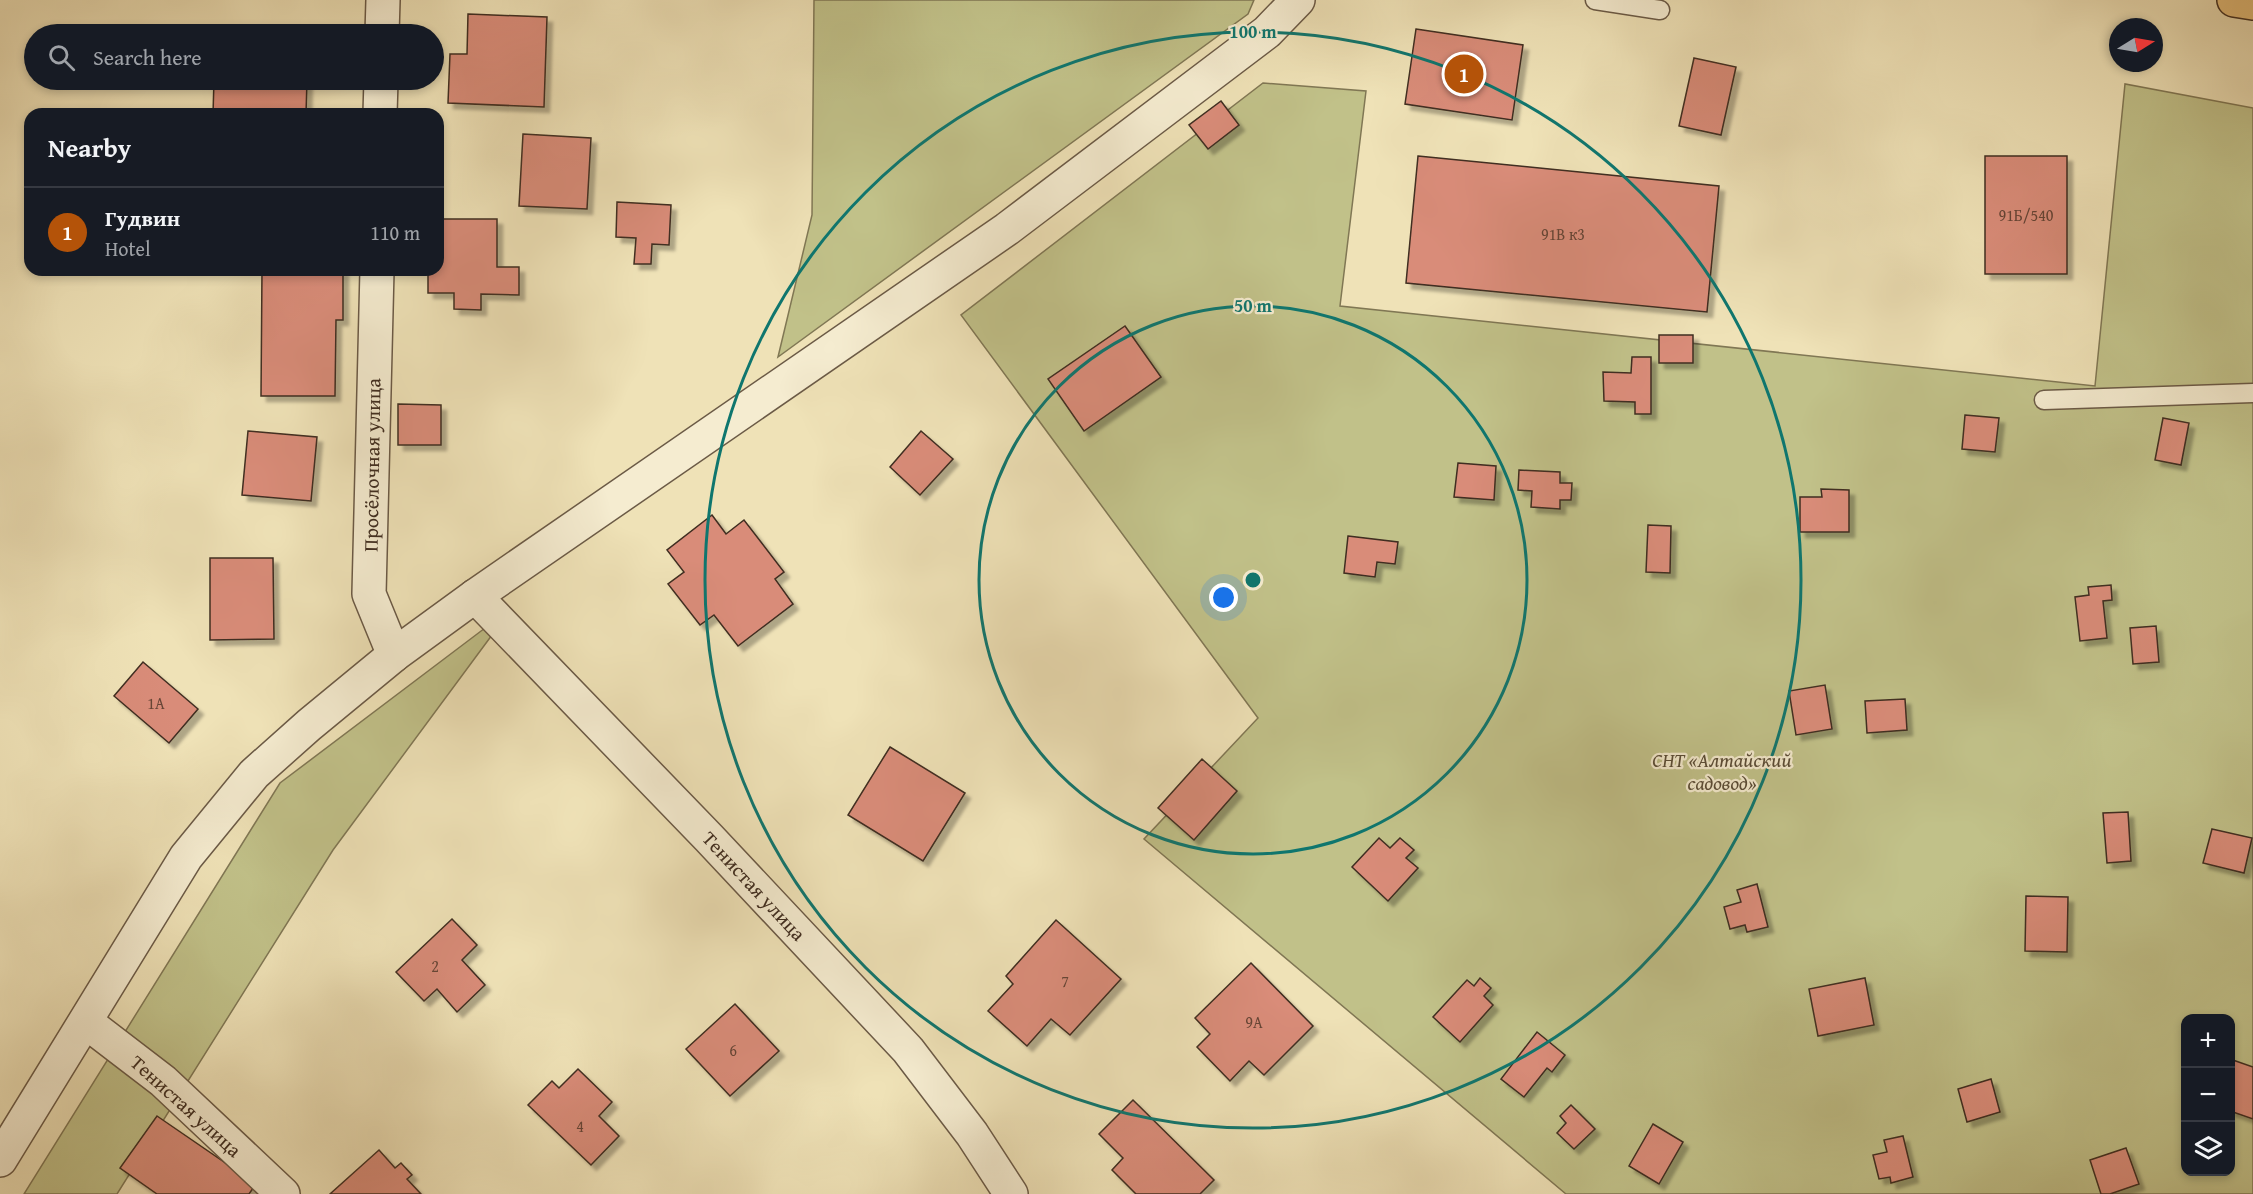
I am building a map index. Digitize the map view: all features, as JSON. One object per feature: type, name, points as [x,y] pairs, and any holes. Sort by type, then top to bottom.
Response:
[{"type":"highway","points":[[2234,0],[2253,3]]},
{"type":"street","points":[[382,24],[383,0]]},
{"type":"street","points":[[0,1160],[186,858],[254,774],[394,655],[475,596],[1007,229],[1266,32],[1298,0]]},
{"type":"street","points":[[380,108],[381,90]]},
{"type":"street","name":"Просёлочная улица","points":[[377,276],[369,594],[394,655]]},
{"type":"street","name":"Тенистая улица","points":[[475,596],[709,838],[908,1050],[972,1134],[1011,1194]]},
{"type":"street","name":"Тенистая улица","points":[[86,1022],[163,1082],[283,1194]]},
{"type":"lane","points":[[1595,0],[1660,10]]},
{"type":"lane","points":[[2044,400],[2253,393]]},
{"type":"green space","points":[[814,0],[1254,0],[1248,14],[778,357],[812,215]]},
{"type":"green space","name":"СНТ «Алтайский садовод»","points":[[1263,83],[1366,91],[1340,306],[2095,386],[2125,84],[2253,108],[2253,1194],[1566,1194],[1144,839],[1258,718],[961,315]]},
{"type":"green space","points":[[509,612],[333,850],[117,1194],[24,1194],[280,783]]},
{"type":"building","points":[[468,14],[547,17],[544,107],[448,103],[450,54],[467,54]]},
{"type":"building","points":[[1416,29],[1523,45],[1512,120],[1405,104]]},
{"type":"building","points":[[1694,58],[1736,67],[1721,135],[1679,126]]},
{"type":"building","points":[[214,90],[307,90],[306,108],[213,108]]},
{"type":"building","points":[[1221,101],[1239,125],[1208,149],[1189,125]]},
{"type":"building","points":[[523,134],[591,138],[587,209],[519,206]]},
{"type":"building","points":[[1418,156],[1719,186],[1707,312],[1406,283]]},
{"type":"building","points":[[1985,156],[2067,156],[2067,274],[1985,274]]},
{"type":"building","points":[[617,202],[671,205],[669,245],[652,244],[651,264],[634,264],[636,238],[616,237]]},
{"type":"building","points":[[444,219],[497,219],[497,267],[519,267],[519,295],[481,294],[481,310],[454,309],[454,293],[428,293],[428,276],[444,276]]},
{"type":"building","points":[[262,276],[343,276],[343,320],[336,320],[335,396],[261,396]]},
{"type":"building","points":[[1125,326],[1161,377],[1084,431],[1048,379]]},
{"type":"building","points":[[1659,335],[1693,335],[1693,363],[1659,363]]},
{"type":"building","points":[[1632,357],[1651,357],[1651,414],[1635,414],[1635,402],[1604,401],[1603,372],[1631,373]]},
{"type":"building","points":[[398,404],[441,405],[441,445],[398,445]]},
{"type":"building","points":[[1965,415],[1999,418],[1995,452],[1962,449]]},
{"type":"building","points":[[2163,418],[2189,423],[2181,465],[2155,460]]},
{"type":"building","points":[[248,431],[317,437],[311,501],[242,495]]},
{"type":"building","points":[[921,431],[953,459],[920,495],[890,467]]},
{"type":"building","points":[[1458,463],[1496,466],[1494,500],[1454,497]]},
{"type":"building","points":[[1519,470],[1560,472],[1560,483],[1572,483],[1571,500],[1560,500],[1560,509],[1531,507],[1532,491],[1518,490]]},
{"type":"building","points":[[1821,489],[1849,490],[1849,532],[1800,532],[1800,497],[1822,497]]},
{"type":"building","points":[[712,515],[726,534],[744,520],[784,572],[775,579],[793,604],[738,646],[714,615],[700,625],[668,584],[684,572],[667,550]]},
{"type":"building","points":[[1648,525],[1671,526],[1670,573],[1646,572]]},
{"type":"building","points":[[1348,536],[1398,542],[1395,564],[1377,562],[1375,577],[1344,573]]},
{"type":"building","points":[[210,558],[273,558],[274,639],[210,640]]},
{"type":"building","points":[[2111,585],[2112,600],[2103,601],[2107,638],[2080,641],[2075,597],[2089,595],[2088,587]]},
{"type":"building","points":[[2156,626],[2159,662],[2133,664],[2130,628]]},
{"type":"building","points":[[143,662],[198,709],[169,743],[114,696]]},
{"type":"building","points":[[1825,685],[1832,729],[1796,735],[1789,691]]},
{"type":"building","points":[[1905,699],[1907,730],[1867,733],[1865,701]]},
{"type":"building","points":[[890,747],[965,793],[923,861],[848,815]]},
{"type":"building","points":[[1202,759],[1237,791],[1194,840],[1158,808]]},
{"type":"building","points":[[2128,812],[2131,861],[2107,863],[2103,813]]},
{"type":"building","points":[[2212,829],[2252,838],[2244,873],[2203,863]]},
{"type":"building","points":[[1379,838],[1390,848],[1400,838],[1414,850],[1406,858],[1418,868],[1388,901],[1352,867]]},
{"type":"building","points":[[1757,884],[1768,927],[1747,932],[1745,925],[1730,929],[1724,907],[1741,902],[1737,890]]},
{"type":"building","points":[[2026,896],[2068,897],[2067,952],[2025,951]]},
{"type":"building","points":[[452,919],[477,945],[462,960],[485,985],[457,1012],[437,989],[424,1001],[396,972]]},
{"type":"building","points":[[1056,920],[1121,979],[1070,1035],[1051,1019],[1027,1046],[988,1011],[1013,984],[1006,976]]},
{"type":"building","points":[[1251,963],[1313,1026],[1264,1075],[1249,1061],[1230,1081],[1197,1047],[1210,1034],[1195,1018]]},
{"type":"building","points":[[1480,978],[1491,988],[1484,996],[1493,1005],[1460,1042],[1433,1017],[1467,980],[1474,986]]},
{"type":"building","points":[[1865,978],[1874,1025],[1818,1036],[1809,989]]},
{"type":"building","points":[[735,1004],[779,1051],[730,1096],[686,1049]]},
{"type":"building","points":[[1537,1032],[1565,1055],[1552,1072],[1547,1068],[1524,1097],[1501,1079]]},
{"type":"building","points":[[2235,1061],[2253,1067],[2253,1119],[2235,1113]]},
{"type":"building","points":[[578,1069],[612,1102],[599,1116],[619,1136],[591,1165],[528,1105],[552,1081],[559,1088]]},
{"type":"building","points":[[1991,1079],[2000,1112],[1967,1122],[1958,1089]]},
{"type":"building","points":[[1133,1100],[1214,1180],[1200,1194],[1136,1194],[1112,1170],[1123,1158],[1099,1134]]},
{"type":"building","points":[[1571,1105],[1595,1129],[1574,1149],[1557,1133],[1566,1123],[1560,1116]]},
{"type":"building","points":[[157,1116],[256,1184],[249,1194],[157,1194],[120,1168]]},
{"type":"building","points":[[1653,1124],[1683,1142],[1659,1184],[1629,1166]]},
{"type":"building","points":[[1903,1136],[1913,1177],[1891,1183],[1890,1177],[1879,1179],[1873,1155],[1887,1152],[1884,1140]]},
{"type":"building","points":[[2126,1148],[2139,1184],[2110,1194],[2101,1194],[2090,1160]]},
{"type":"building","points":[[379,1150],[395,1168],[401,1163],[412,1175],[407,1179],[421,1194],[330,1194]]},
{"type":"place","name":"Гудвин","points":[[1464,74]]}]
